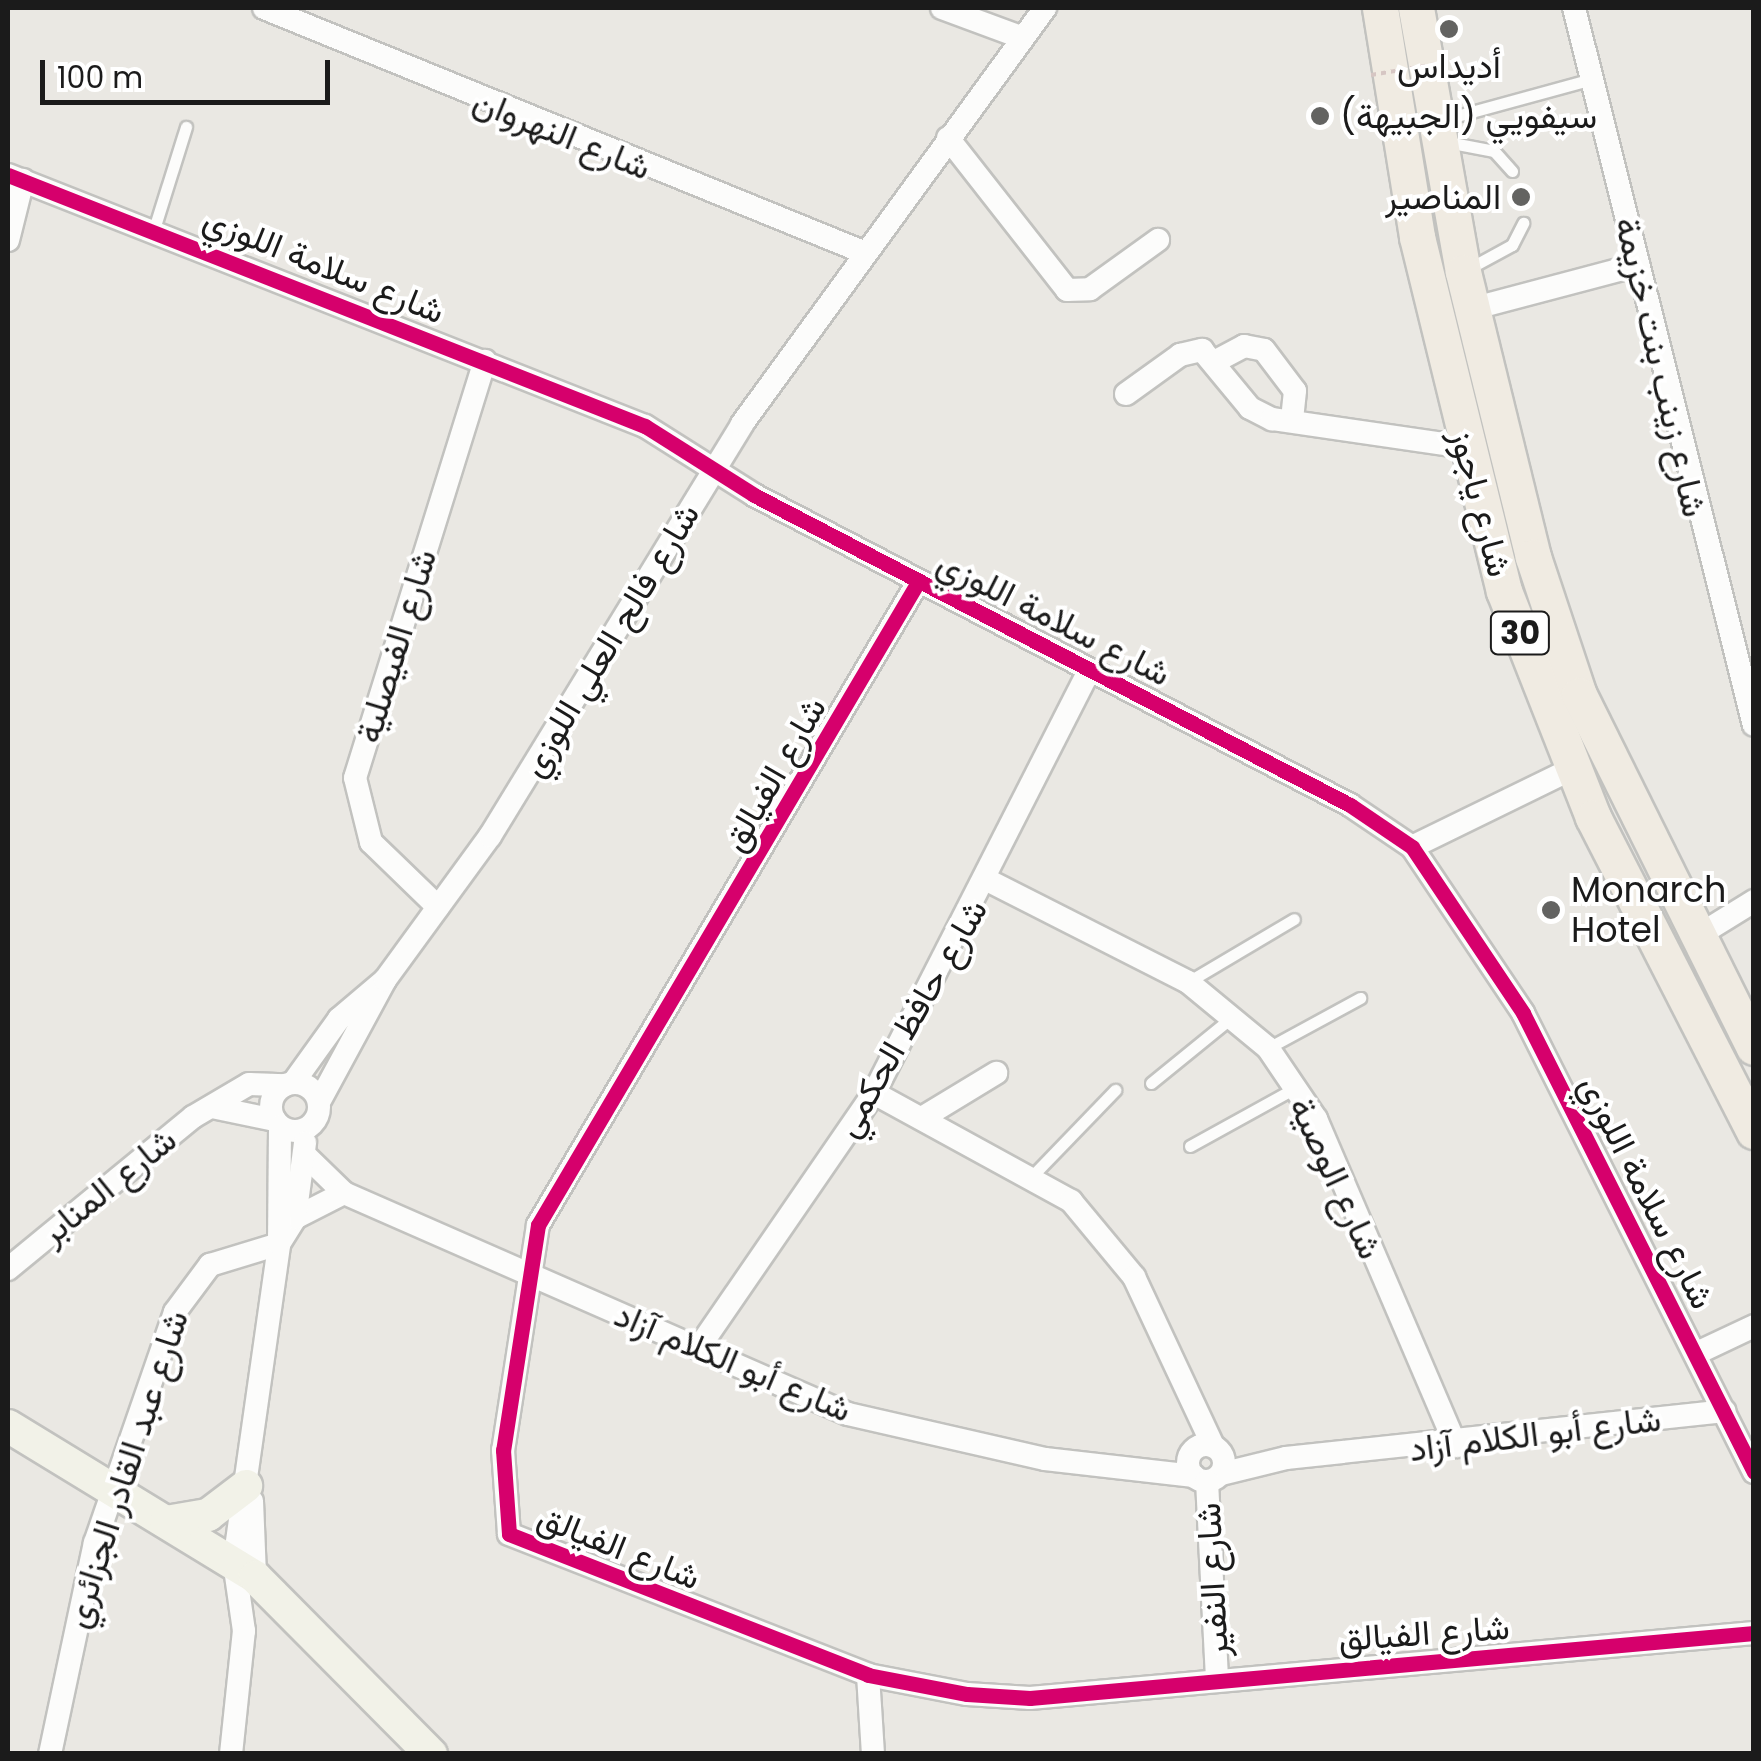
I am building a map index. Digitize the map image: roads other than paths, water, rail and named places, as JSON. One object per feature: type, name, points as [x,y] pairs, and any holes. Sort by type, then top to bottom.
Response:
[{"type":"main road","name":"شارع ياجوز","points":[[1380,8],[1464,447],[1504,591],[1572,769],[1754,1131]]},
{"type":"main road","name":"شارع ياجوز","points":[[1416,8],[1463,272],[1532,557],[1579,694],[1754,1047]]},
{"type":"street","name":"شارع النهروان","points":[[264,8],[863,252]]},
{"type":"street","points":[[942,8],[1023,38]]},
{"type":"street","name":"شارع فالح العلي اللوزي","points":[[306,1129],[385,980],[438,907],[713,471],[863,252],[1045,8]]},
{"type":"street","name":"شارع زينب بنت خزيمة","points":[[1574,8],[1754,725]]},
{"type":"street","points":[[948,138],[1068,290],[1090,289],[1158,240]]},
{"type":"street","points":[[8,240],[15,178]]},
{"type":"street","name":"شارع سلامة اللوزي","points":[[15,178],[154,229],[644,426],[713,471],[918,582],[1350,805],[1412,848],[1482,940],[1754,1472]]},
{"type":"street","points":[[1471,309],[1638,264]]},
{"type":"street","points":[[1216,360],[1244,346],[1264,350],[1295,391],[1292,418]]},
{"type":"street","points":[[1126,394],[1192,349],[1216,360],[1250,408],[1464,447]]},
{"type":"street","name":"شارع الفيصلية","points":[[438,907],[371,842],[355,778],[485,361]]},
{"type":"street","name":"شارع الفيالق","points":[[918,582],[546,1211],[526,1272],[503,1450],[509,1534],[868,1675],[1030,1698],[1754,1633]]},
{"type":"street","name":"شارع حافظ الحكمي","points":[[700,1346],[874,1094],[989,881],[1088,670]]},
{"type":"street","points":[[1412,848],[1572,769]]},
{"type":"street","name":"شارع الوصية","points":[[989,881],[1188,982],[1268,1048],[1295,1088],[1456,1446]]},
{"type":"street","points":[[1699,935],[1754,900]]},
{"type":"street","name":"شارع فالح العلي اللوزي","points":[[278,1123],[271,1103],[339,1018],[385,980]]},
{"type":"street","points":[[922,1118],[996,1073]]},
{"type":"street","name":"شارع المنابر","points":[[8,1269],[212,1107],[249,1084],[289,1084]]},
{"type":"street","points":[[289,1084],[319,1102]]},
{"type":"street","name":"شارع النفير","points":[[874,1094],[1034,1174],[1114,1247],[1190,1401],[1205,1462],[1217,1679]]},
{"type":"street","name":"شارع المنابر","points":[[212,1107],[306,1129]]},
{"type":"street","points":[[232,1754],[244,1631],[246,1486],[279,1244],[278,1123]]},
{"type":"street","points":[[279,1244],[294,1218],[306,1129]]},
{"type":"street","name":"شارع أبو الكلام آزاد","points":[[305,1155],[344,1193],[848,1414],[1045,1460],[1141,1465],[1456,1446],[1724,1411]]},
{"type":"street","points":[[294,1218],[344,1193]]},
{"type":"street","name":"شارع عبد القادر الجزائري","points":[[50,1754],[69,1644],[114,1490],[184,1293],[210,1265],[279,1244]]},
{"type":"street","points":[[1697,1354],[1754,1326]]},
{"type":"street","points":[[8,1426],[244,1570],[431,1754]]},
{"type":"street","points":[[166,1522],[208,1515],[246,1486]]},
{"type":"street","points":[[868,1675],[873,1754]]},
{"type":"lane","points":[[1437,131],[1592,79]]},
{"type":"lane","points":[[154,229],[186,127]]},
{"type":"lane","points":[[1437,131],[1494,151],[1512,172]]},
{"type":"lane","points":[[1463,272],[1512,245],[1523,223]]},
{"type":"lane","points":[[1188,982],[1294,919]]},
{"type":"lane","points":[[1268,1048],[1360,998]]},
{"type":"lane","points":[[1152,1083],[1232,1018]]},
{"type":"lane","points":[[1190,1146],[1295,1088]]},
{"type":"lane","points":[[1034,1174],[1115,1090]]},
{"type":"place","name":"أديداس","points":[[1449,29]]},
{"type":"place","name":"سيفويي (الجبيهة)","points":[[1320,116]]},
{"type":"place","name":"المناصير","points":[[1521,197]]},
{"type":"place","name":"Monarch Hotel","points":[[1551,910]]}]
